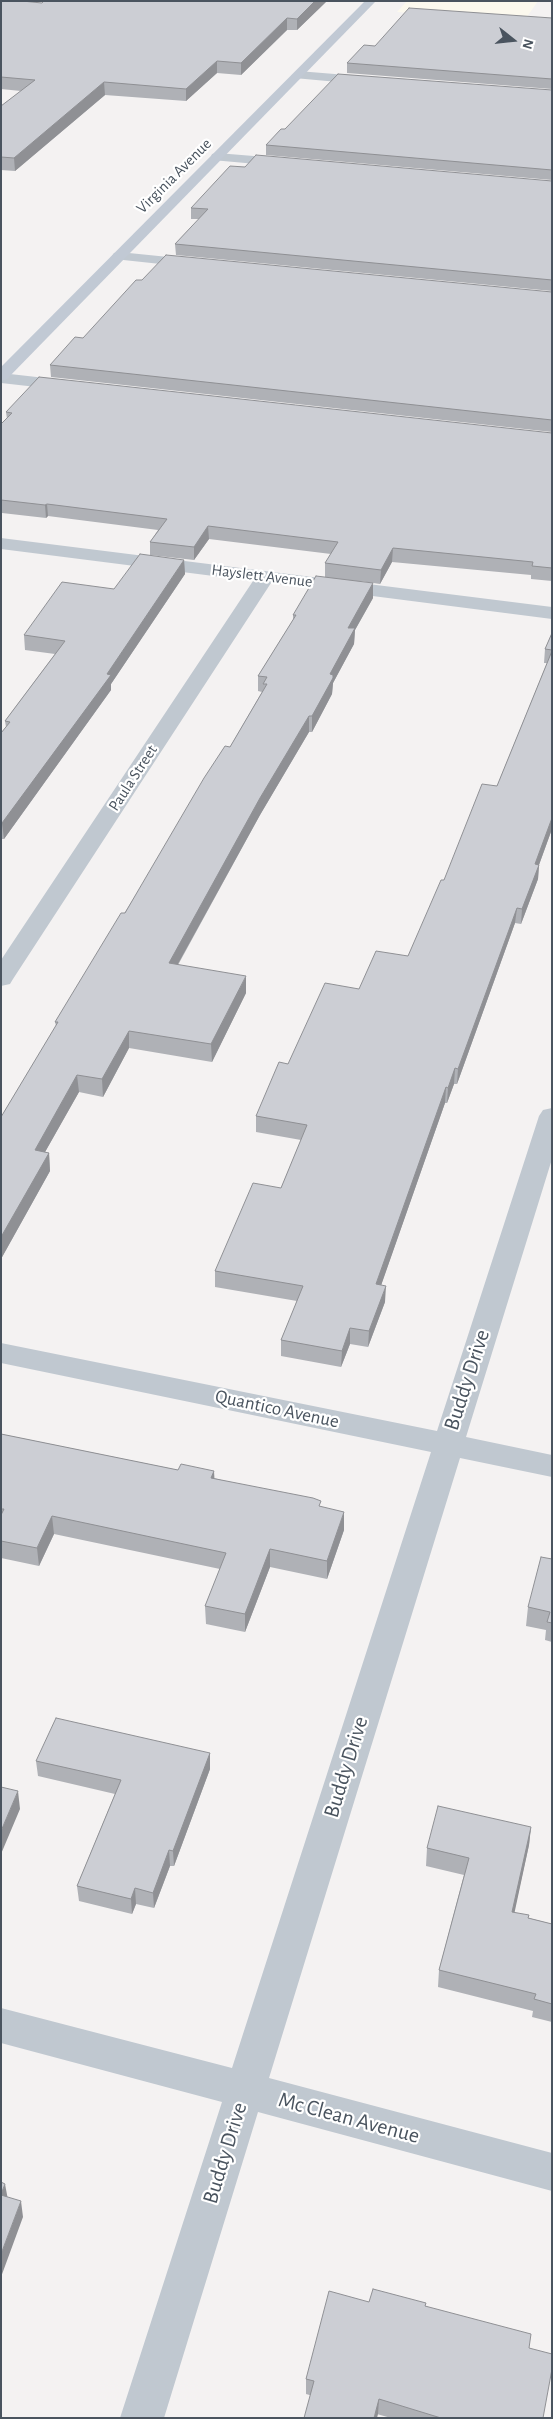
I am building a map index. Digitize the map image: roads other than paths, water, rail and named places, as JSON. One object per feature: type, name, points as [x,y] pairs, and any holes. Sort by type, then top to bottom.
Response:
[{"type":"street","name":"Virginia Avenue","points":[[1,377],[372,1]]},
{"type":"street","points":[[298,75],[386,82]]},
{"type":"street","points":[[217,157],[306,164]]},
{"type":"street","points":[[119,256],[208,264]]},
{"type":"street","points":[[1,377],[90,388]]},
{"type":"street","name":"Hayslett Avenue","points":[[1,543],[552,613]]},
{"type":"street","name":"Paula Street","points":[[1,979],[265,576]]},
{"type":"street","name":"Buddy Drive","points":[[142,2418],[447,1444],[552,1116]]},
{"type":"street","name":"Quantico Avenue","points":[[1,1353],[552,1466]]},
{"type":"street","name":"Mc Clean Avenue","points":[[1,2025],[552,2172]]}]
